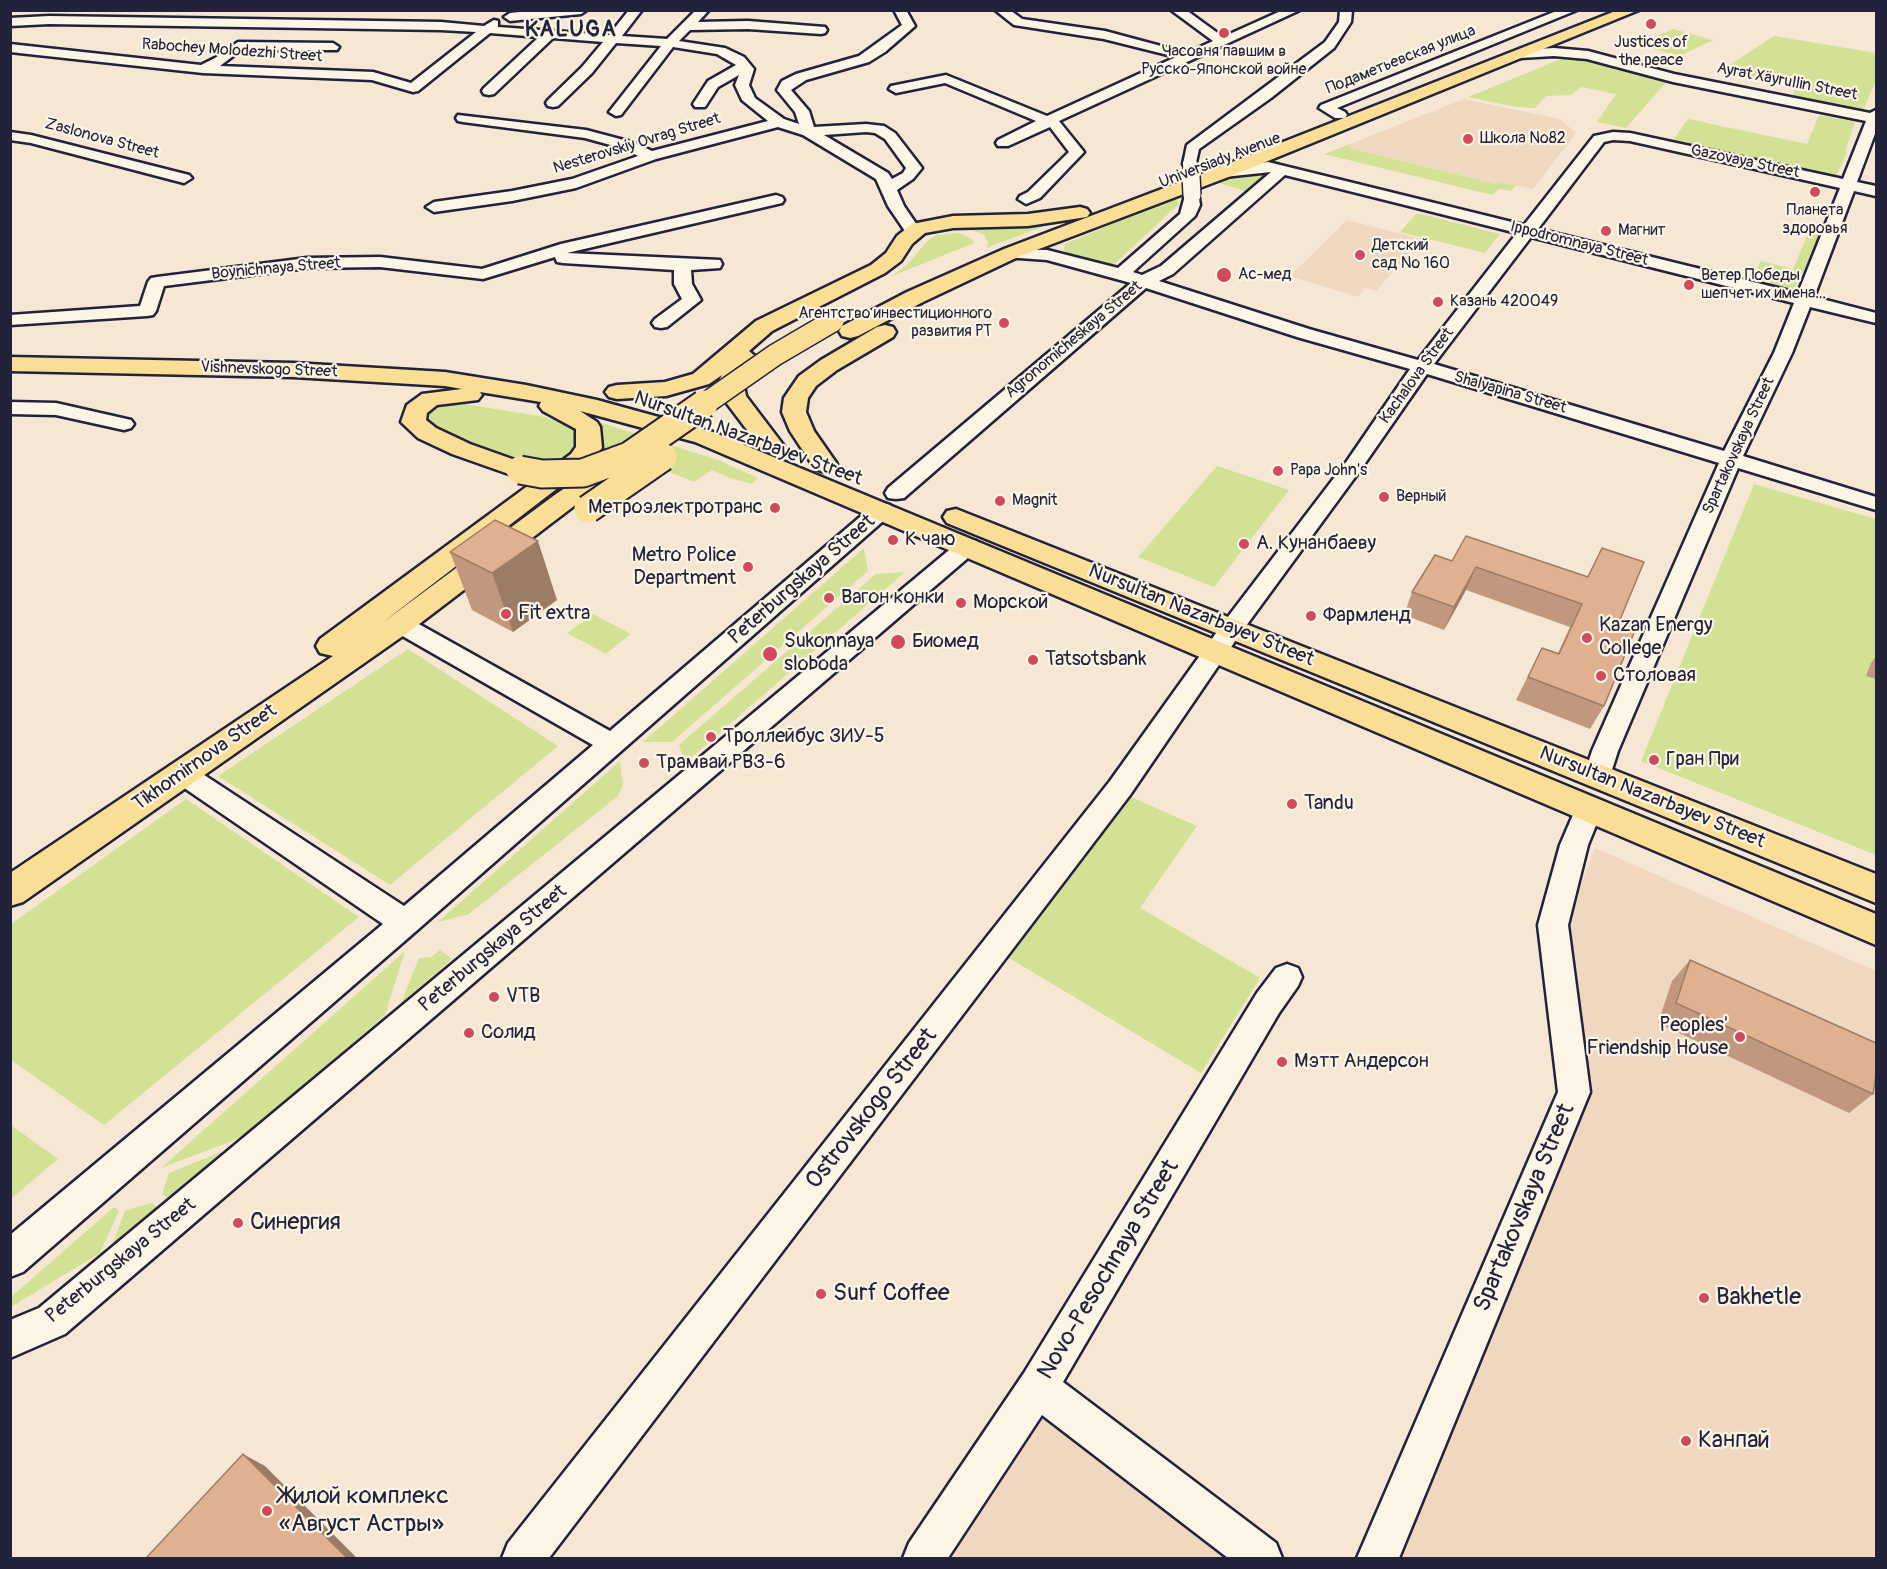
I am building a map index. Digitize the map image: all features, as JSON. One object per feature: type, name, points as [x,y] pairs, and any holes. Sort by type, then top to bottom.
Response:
[{"type":"main road","name":"Universiady Avenue","points":[[842,326],[894,290],[969,259],[1224,172],[1339,121],[1611,10]]},
{"type":"main road","name":"Universiady Avenue","points":[[842,326],[915,297],[1087,219],[1632,10]]},
{"type":"main road","points":[[1282,170],[1339,121]]},
{"type":"main road","points":[[617,392],[666,389],[701,379],[764,326],[878,269],[894,257],[913,231],[926,225],[953,222],[1087,219]]},
{"type":"main road","points":[[772,446],[734,397],[731,380],[740,362],[762,339],[888,276],[906,261],[916,245],[934,233],[961,231],[979,239],[980,248],[969,259]]},
{"type":"main road","points":[[824,464],[802,431],[794,412],[796,398],[807,381],[868,342],[988,275],[1006,256]]},
{"type":"main road","points":[[576,504],[629,456],[775,355],[842,326]]},
{"type":"main road","points":[[576,504],[794,365],[842,326]]},
{"type":"main road","name":"Vishnevskogo Street","points":[[10,348],[404,359],[525,386]]},
{"type":"main road","name":"Vishnevskogo Street","points":[[10,364],[293,370],[381,374],[525,386]]},
{"type":"main road","points":[[227,743],[333,645],[580,459],[589,448],[588,428],[578,419],[557,411],[525,386],[436,397],[420,405],[413,415],[414,422],[428,433],[461,449],[520,470],[542,474],[583,473],[629,456]]},
{"type":"main road","name":"Nursultan Nazarbayev Street","points":[[525,386],[617,392],[824,464],[968,546],[1597,776],[1876,889]]},
{"type":"main road","name":"Nursultan Nazarbayev Street","points":[[525,386],[704,437],[889,501],[1224,641],[1589,808],[1876,930]]},
{"type":"main road","name":"Tikhomirnova Street","points":[[10,892],[576,504]]},
{"type":"street","points":[[168,21],[184,10]]},
{"type":"street","points":[[310,73],[365,10]]},
{"type":"street","points":[[479,15],[503,18],[581,10]]},
{"type":"street","points":[[553,103],[587,70],[636,10]]},
{"type":"street","points":[[616,112],[670,43],[703,10]]},
{"type":"street","points":[[808,132],[802,111],[784,90],[787,84],[822,69],[864,59],[880,50],[909,26],[900,10]]},
{"type":"street","points":[[1001,10],[1018,22],[1077,30],[1189,57]]},
{"type":"street","points":[[1177,10],[1220,41]]},
{"type":"street","points":[[1003,143],[1097,97],[1294,10]]},
{"type":"street","points":[[1121,274],[1186,216],[1192,205],[1190,164],[1192,148],[1330,45],[1345,22],[1346,10]]},
{"type":"street","name":"Подаметьевская улица","points":[[1339,121],[1326,108],[1571,10]]},
{"type":"street","points":[[1203,27],[1210,24],[1214,14]]},
{"type":"street","points":[[488,29],[503,18]]},
{"type":"street","points":[[10,22],[168,21],[488,29],[670,43],[720,51],[740,60],[747,69],[742,85],[749,100],[778,122],[808,132],[884,176],[896,206],[913,231]]},
{"type":"street","points":[[689,26],[747,25],[821,30]]},
{"type":"street","points":[[1203,27],[1249,29]]},
{"type":"street","name":"Rabochey Molodezhi Street","points":[[10,48],[203,69],[373,76],[413,88],[488,29]]},
{"type":"street","points":[[1574,33],[1575,44],[1588,54]]},
{"type":"street","points":[[489,91],[550,34]]},
{"type":"street","points":[[1095,47],[1137,43]]},
{"type":"street","points":[[203,69],[220,61],[238,46],[333,47]]},
{"type":"street","name":"Ayrat Xäyrullin Street","points":[[1520,54],[1554,52],[1588,54],[1673,78],[1876,116]]},
{"type":"street","points":[[700,104],[713,84],[744,66]]},
{"type":"street","points":[[896,89],[946,79],[1055,124],[1077,152],[1034,195],[1026,199]]},
{"type":"street","name":"Spartakovskaya Street","points":[[1597,776],[1605,751],[1731,459],[1783,353],[1876,116]]},
{"type":"street","points":[[463,117],[586,134],[630,146],[651,156]]},
{"type":"street","name":"Nesterovskiy Ovrag Street","points":[[434,207],[512,196],[576,183],[651,156],[778,122]]},
{"type":"street","points":[[808,132],[866,128],[879,129],[890,136],[914,168],[908,176],[890,187]]},
{"type":"street","name":"Zaslonova Street","points":[[10,136],[52,144],[184,178]]},
{"type":"street","name":"Gazovaya Street","points":[[1613,136],[1630,137],[1876,191]]},
{"type":"street","name":"Kachalova Street","points":[[1224,641],[1354,465],[1422,367],[1526,230],[1599,139],[1613,136]]},
{"type":"street","name":"Ippodromnaya Street","points":[[1224,172],[1268,167],[1282,170],[1876,318]]},
{"type":"street","name":"Agronomicheskaya Street","points":[[889,501],[992,408],[1144,281],[1167,270],[1282,170]]},
{"type":"street","name":"Boynichnaya Street","points":[[10,320],[147,311],[157,282],[307,263],[380,262],[476,275],[535,256],[776,200]]},
{"type":"street","points":[[1070,260],[1063,256],[1061,245],[1087,219]]},
{"type":"street","name":"Shalyapina Street","points":[[1006,256],[1047,255],[1121,274],[1303,333],[1876,504]]},
{"type":"street","name":"Boynichnaya Street","points":[[535,256],[682,265],[714,264]]},
{"type":"street","points":[[661,323],[692,300],[683,284],[682,265]]},
{"type":"street","points":[[10,408],[56,409],[124,424]]},
{"type":"street","name":"Peterburgskaya Street","points":[[10,1259],[405,923],[889,501]]},
{"type":"street","name":"Peterburgskaya Street","points":[[10,1339],[52,1321],[968,546]]},
{"type":"street","points":[[400,624],[612,744]]},
{"type":"street","name":"Ostrovskogo Street","points":[[523,1558],[1113,797],[1224,641]]},
{"type":"street","points":[[183,774],[405,923]]},
{"type":"street","name":"Spartakovskaya Street","points":[[1378,1558],[1574,1092],[1553,925],[1574,845],[1589,808]]},
{"type":"street","name":"Novo-Pesochnaya Street","points":[[924,1558],[1038,1387],[1268,1003],[1287,977]]},
{"type":"street","points":[[1038,1387],[1261,1558]]},
{"type":"shaded area","name":"Школа №82","points":[[1464,99],[1560,119],[1576,133],[1533,189],[1500,182],[1498,184],[1350,148],[1348,145]]},
{"type":"shaded area","name":"Детский сад № 160","points":[[1347,220],[1421,239],[1376,291],[1365,288],[1358,297],[1290,276]]},
{"type":"shaded area","points":[[1595,848],[1876,971],[1876,1558],[1392,1558],[1586,1082],[1564,929]]},
{"type":"shaded area","points":[[1044,1412],[1236,1558],[948,1558]]},
{"type":"green space","points":[[1673,29],[1713,40],[1679,56],[1637,44]]},
{"type":"green space","points":[[1774,36],[1876,53],[1876,80],[1862,113],[1791,99],[1797,85],[1722,70]]},
{"type":"green space","points":[[1571,55],[1606,66],[1668,80],[1626,128],[1597,122],[1616,94],[1581,87],[1571,95],[1546,96],[1535,108],[1516,107],[1468,97]]},
{"type":"green space","points":[[1819,115],[1855,122],[1845,152],[1847,153],[1836,176],[1673,140],[1688,119],[1807,144]]},
{"type":"green space","points":[[1348,145],[1350,148],[1497,184],[1500,182],[1516,185],[1511,191],[1499,189],[1492,195],[1324,154]]},
{"type":"green space","points":[[1251,170],[1274,170],[1248,192],[1216,182]]},
{"type":"green space","points":[[1175,197],[1179,204],[1111,267],[1069,254],[1064,250],[1065,244]]},
{"type":"green space","points":[[1417,213],[1500,234],[1485,253],[1400,232]]},
{"type":"green space","points":[[1063,219],[986,248],[988,243],[984,235],[963,227]]},
{"type":"green space","points":[[1813,222],[1826,225],[1794,290],[1751,279],[1761,261],[1793,269]]},
{"type":"green space","points":[[960,233],[973,240],[974,243],[892,276],[909,263],[928,240],[937,235]]},
{"type":"green space","points":[[440,400],[545,417],[565,424],[575,432],[582,432],[584,440],[565,462],[558,458],[542,458],[525,466],[429,429],[418,411]]},
{"type":"green space","points":[[586,418],[718,460],[758,478],[752,484],[712,470],[694,482],[614,449],[581,461]]},
{"type":"green space","points":[[1217,466],[1289,490],[1214,587],[1138,557]]},
{"type":"green space","points":[[1754,484],[1876,519],[1876,855],[1641,761]]},
{"type":"green space","points":[[864,548],[868,571],[672,742],[643,742]]},
{"type":"green space","points":[[905,572],[685,763],[679,745],[876,574]]},
{"type":"green space","points":[[593,614],[631,634],[606,654],[567,633]]},
{"type":"green space","points":[[408,649],[558,746],[390,885],[218,776]]},
{"type":"green space","points":[[620,761],[623,785],[618,796],[469,914],[438,922]]},
{"type":"green space","points":[[1131,797],[1197,826],[1140,908],[1260,978],[1201,1073],[1009,958]]},
{"type":"green space","points":[[186,799],[359,917],[104,1125],[11,1060],[11,924]]},
{"type":"green space","points":[[440,950],[452,959],[401,1003],[419,958],[431,957]]},
{"type":"green space","points":[[405,951],[385,1015],[245,1136],[161,1168]]},
{"type":"green space","points":[[11,1125],[58,1159],[11,1199]]},
{"type":"green space","points":[[221,1152],[223,1155],[170,1199],[162,1194],[169,1173]]},
{"type":"green space","points":[[151,1203],[161,1209],[111,1248],[125,1211]]},
{"type":"green space","points":[[114,1207],[119,1211],[100,1253],[11,1307],[11,1297]]},
{"type":"building","points":[[495,520],[538,541],[492,573],[450,552]]},
{"type":"building","points":[[1466,536],[1588,577],[1602,548],[1644,562],[1619,622],[1636,628],[1604,706],[1528,677],[1542,648],[1559,654],[1582,604],[1476,567],[1454,607],[1412,592],[1435,555],[1452,561]]},
{"type":"building","points":[[1690,960],[1876,1043],[1876,1075],[1873,1094],[1676,1003]]},
{"type":"building","name":"Жилой комплекс «Август Астры»","points":[[243,1454],[347,1558],[146,1558]]},
{"type":"place","name":"Justices of the peace","points":[[1651,24]]},
{"type":"place","name":"Часовня павшим в Русско-Японской войне","points":[[1224,33]]},
{"type":"place","name":"Школа №82","points":[[1468,139]]},
{"type":"place","name":"Планета здоровья","points":[[1815,192]]},
{"type":"place","name":"Магнит","points":[[1606,231]]},
{"type":"place","name":"Детский сад № 160","points":[[1360,255]]},
{"type":"place","name":"Ас-мед","points":[[1224,275]]},
{"type":"place","name":"Ветер Победы шепчет их имена...","points":[[1689,285]]},
{"type":"place","name":"Казань 420049","points":[[1438,302]]},
{"type":"place","name":"Агентство инвестиционного развития РТ","points":[[1004,323]]},
{"type":"place","name":"Papa John's","points":[[1278,471]]},
{"type":"place","name":"Верный","points":[[1384,497]]},
{"type":"place","name":"Magnit","points":[[1000,501]]},
{"type":"place","name":"Метроэлектротранс","points":[[775,508]]},
{"type":"place","name":"К чаю","points":[[893,540]]},
{"type":"place","name":"А. Кунанбаеву","points":[[1244,544]]},
{"type":"place","name":"Metro Police Department","points":[[748,567]]},
{"type":"place","name":"Вагон конки","points":[[829,598]]},
{"type":"place","name":"Морской","points":[[961,603]]},
{"type":"place","name":"Fit extra","points":[[506,614]]},
{"type":"place","name":"Фармленд","points":[[1311,616]]},
{"type":"place","name":"Kazan Energy College","points":[[1587,638]]},
{"type":"place","name":"Биомед","points":[[898,642]]},
{"type":"place","name":"Sukonnaya sloboda","points":[[770,654]]},
{"type":"place","name":"Tatsotsbank","points":[[1033,660]]},
{"type":"place","name":"Столовая","points":[[1601,676]]},
{"type":"place","name":"Троллейбус ЗИУ-5","points":[[711,737]]},
{"type":"place","name":"Гран При","points":[[1654,760]]},
{"type":"place","name":"Трамвай РВЗ-6","points":[[644,763]]},
{"type":"place","name":"Tandu","points":[[1292,804]]},
{"type":"place","name":"VTB","points":[[494,997]]},
{"type":"place","name":"Солид","points":[[469,1033]]},
{"type":"place","name":"Peoples' Friendship House","points":[[1740,1037]]},
{"type":"place","name":"Мэтт Андерсон","points":[[1282,1062]]},
{"type":"place","name":"Синергия","points":[[238,1223]]},
{"type":"place","name":"Surf Coffee","points":[[821,1294]]},
{"type":"place","name":"Bakhetle","points":[[1704,1298]]},
{"type":"place","name":"Канпай","points":[[1686,1441]]},
{"type":"place","name":"Жилой комплекс «Август Астры»","points":[[267,1511]]},
{"type":"district","name":"KALUGA","points":[[571,30]]}]
